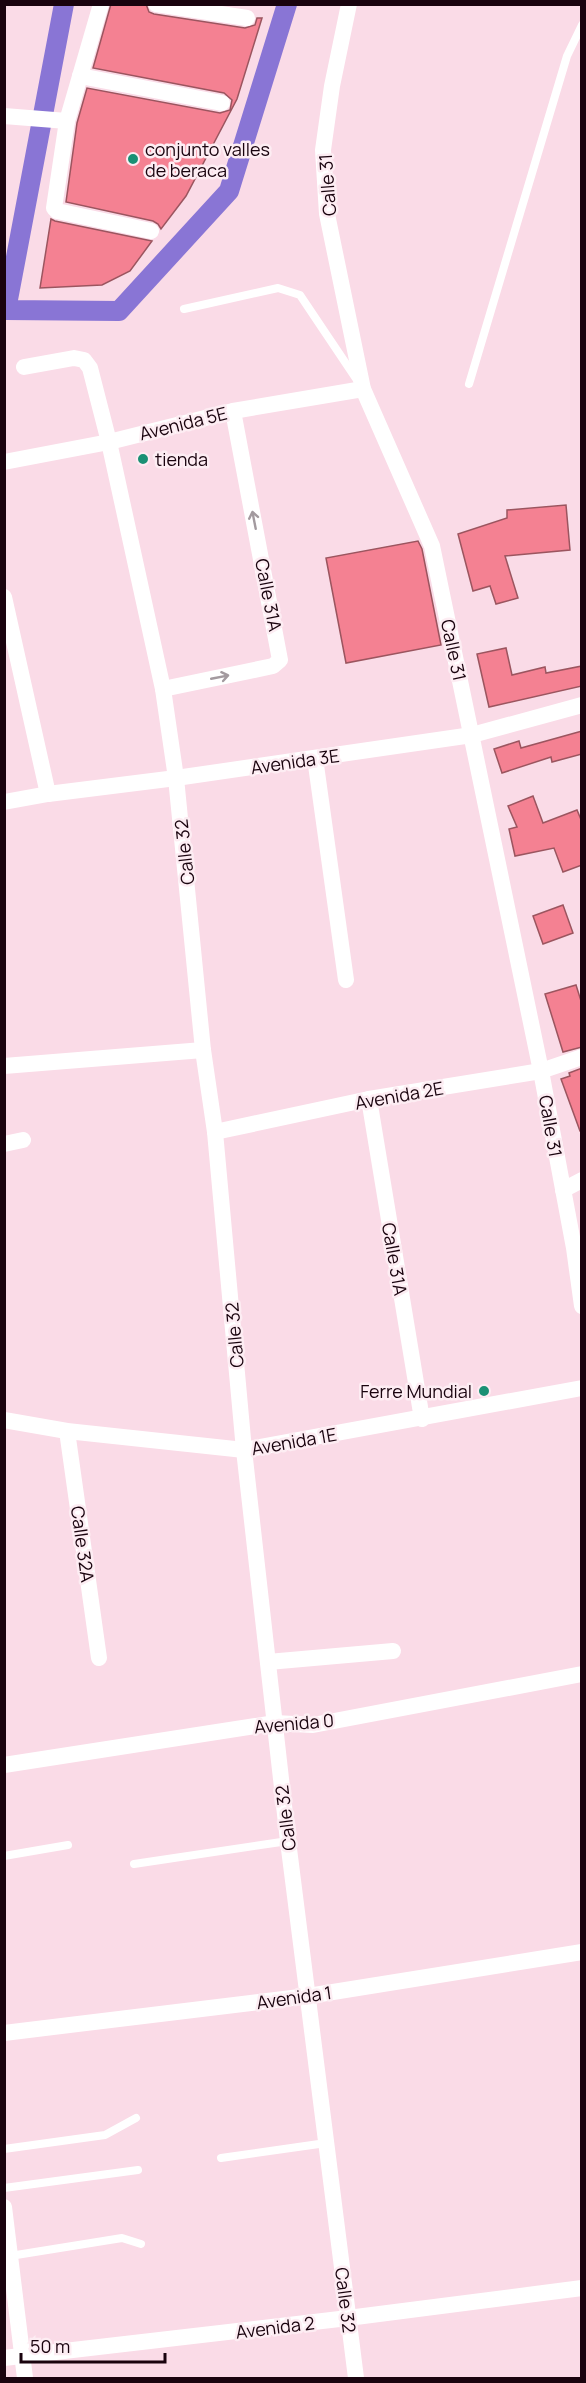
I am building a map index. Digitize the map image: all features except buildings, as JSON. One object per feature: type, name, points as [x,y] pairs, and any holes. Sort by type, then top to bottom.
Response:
[{"type":"street","points":[[101,4],[66,121],[54,208],[57,211],[151,231]]},
{"type":"street","points":[[156,4],[247,18]]},
{"type":"street","name":"Calle 31","points":[[349,4],[332,86],[323,150],[327,214],[363,388],[432,546],[541,1071],[574,1248],[582,1306]]},
{"type":"street","points":[[80,76],[222,103]]},
{"type":"street","points":[[7,116],[66,121]]},
{"type":"street","name":"Calle 32","points":[[24,367],[74,358],[84,360],[90,368],[109,442],[163,689],[176,778],[203,1050],[215,1132],[244,1450],[288,1841],[356,2379]]},
{"type":"street","name":"Avenida 5E","points":[[4,462],[109,442],[233,411],[363,388]]},
{"type":"street","name":"Calle 31A","points":[[163,689],[273,666],[280,660],[233,411]]},
{"type":"street","points":[[4,597],[48,794]]},
{"type":"street","name":"Avenida 3E","points":[[4,802],[472,735],[582,705]]},
{"type":"street","points":[[315,758],[346,980]]},
{"type":"street","points":[[4,1066],[203,1050]]},
{"type":"street","name":"Avenida 2E","points":[[215,1132],[369,1100],[541,1071],[582,1057]]},
{"type":"street","name":"Calle 31A","points":[[369,1100],[422,1419]]},
{"type":"street","points":[[4,1144],[23,1140]]},
{"type":"street","points":[[562,1190],[582,1180]]},
{"type":"street","name":"Avenida 1E","points":[[4,1420],[67,1431],[244,1450],[582,1388]]},
{"type":"street","name":"Calle 32A","points":[[67,1431],[99,1658]]},
{"type":"street","points":[[268,1662],[393,1651]]},
{"type":"street","name":"Avenida 0","points":[[4,1765],[275,1723],[313,1725],[582,1674]]},
{"type":"street","name":"Avenida 1","points":[[4,2033],[308,1996],[582,1952]]},
{"type":"street","points":[[4,2207],[25,2379]]},
{"type":"street","name":"Avenida 2","points":[[4,2358],[582,2288]]},
{"type":"lane","points":[[469,384],[567,56],[582,25]]},
{"type":"lane","points":[[184,309],[278,288],[300,295],[363,388]]},
{"type":"lane","points":[[134,1864],[288,1841]]},
{"type":"lane","points":[[4,1856],[68,1845]]},
{"type":"lane","points":[[4,2149],[105,2135],[136,2118]]},
{"type":"lane","points":[[221,2158],[326,2143]]},
{"type":"lane","points":[[4,2188],[138,2170]]},
{"type":"lane","points":[[10,2256],[122,2238],[141,2244]]},
{"type":"waterway","points":[[64,4],[6,310],[119,311],[229,191],[287,4]]},
{"type":"place","name":"conjunto valles de beraca","points":[[133,159]]},
{"type":"place","name":"tienda","points":[[143,459]]},
{"type":"place","name":"Ferre Mundial","points":[[484,1391]]}]
